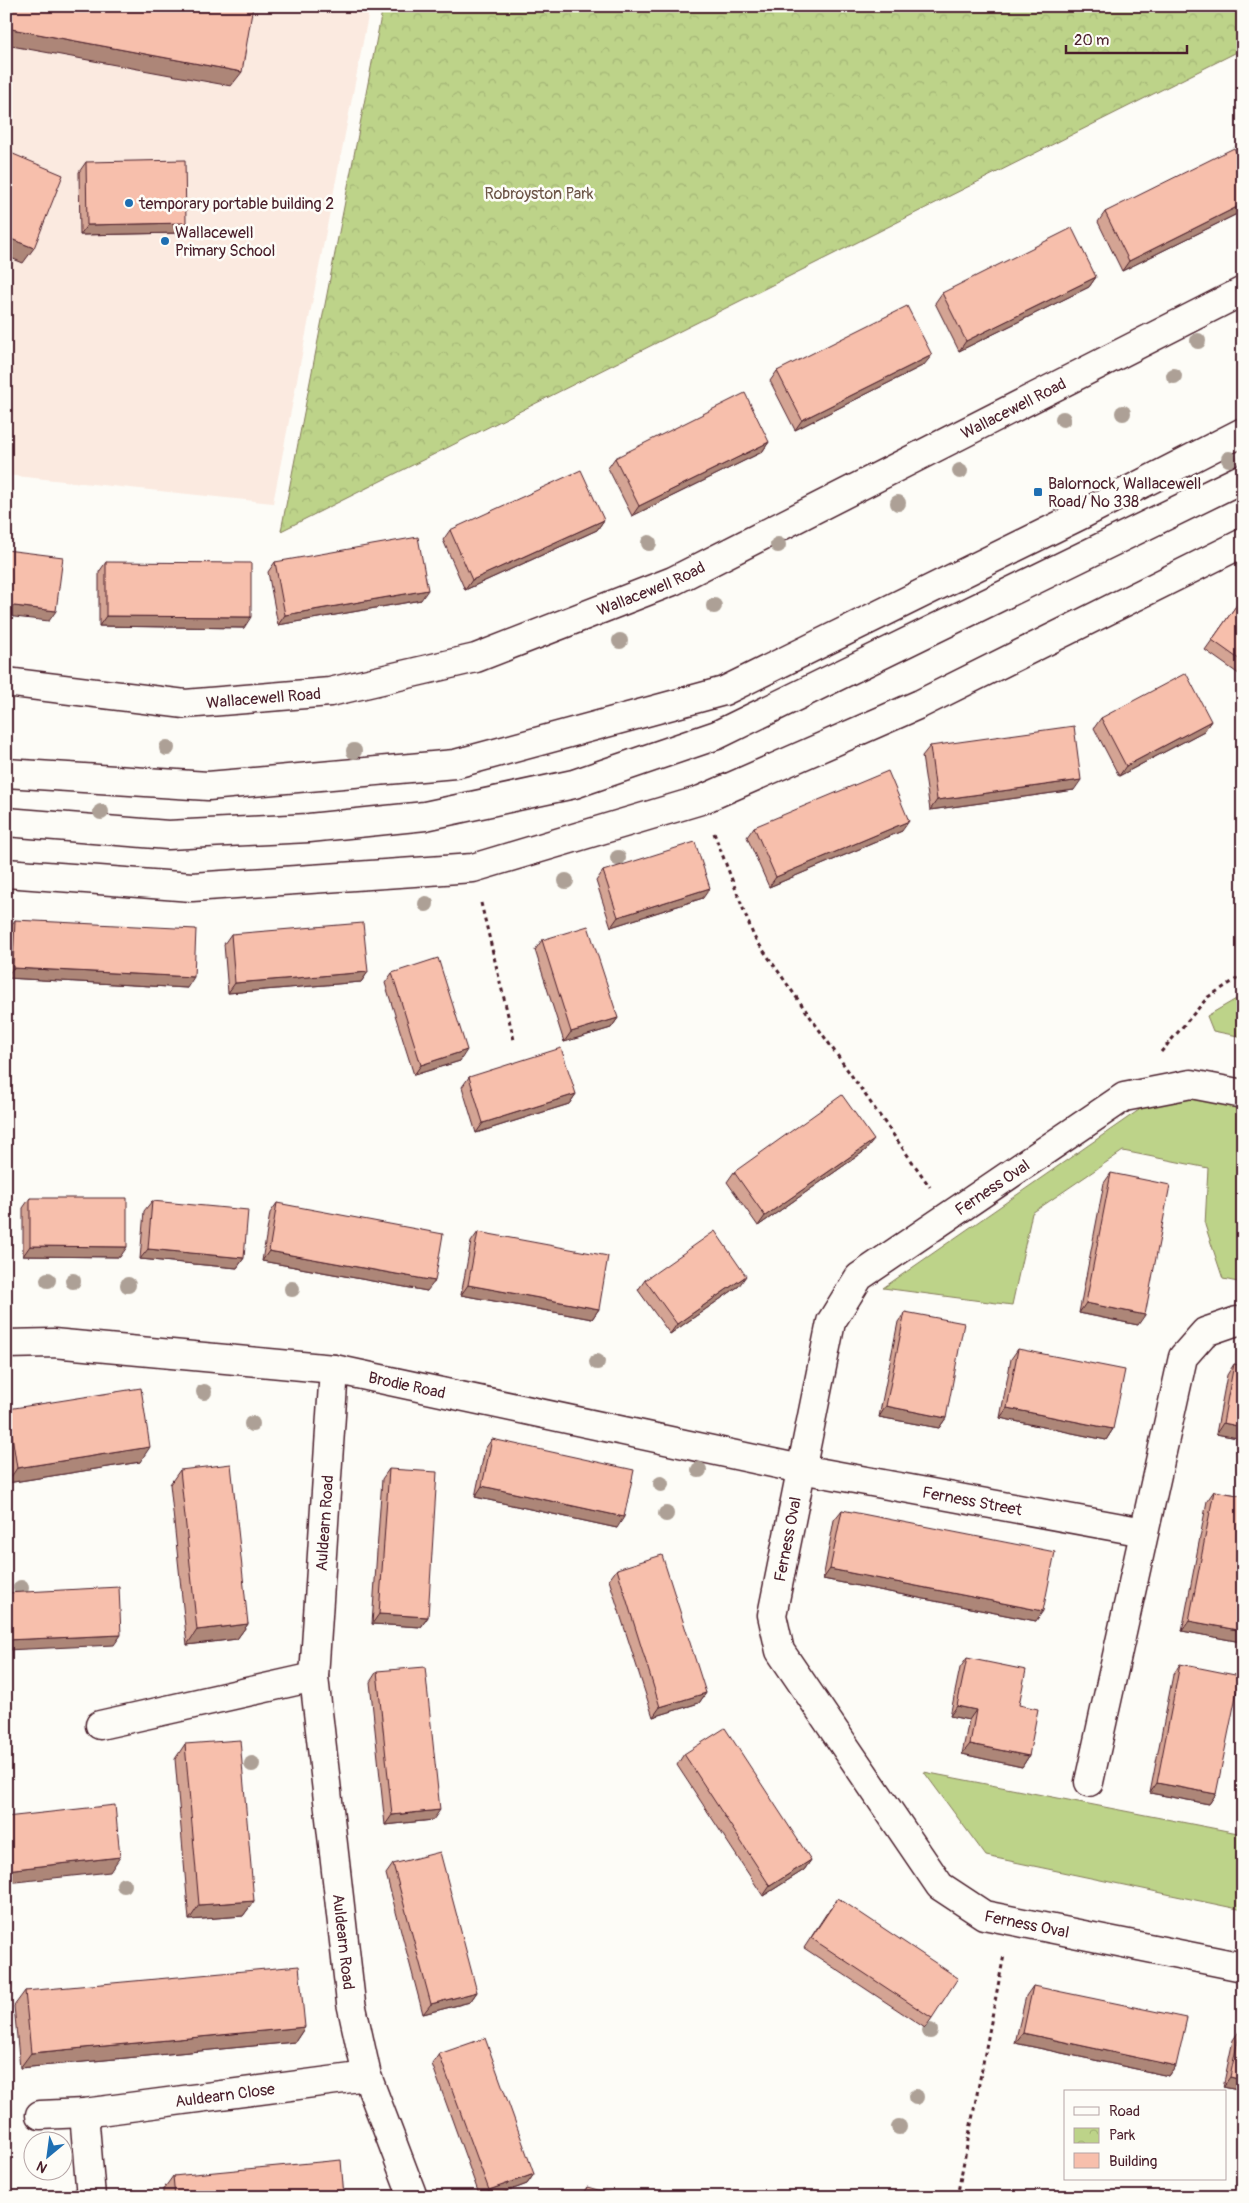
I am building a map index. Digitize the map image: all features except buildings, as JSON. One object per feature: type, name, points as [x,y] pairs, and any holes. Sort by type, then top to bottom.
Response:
[{"type":"street","name":"Wallacewell Road","points":[[6,682],[185,704],[330,692],[476,658],[673,580],[1243,291]]},
{"type":"street","points":[[6,773],[208,786],[455,764],[724,691],[1072,520],[1243,432]]},
{"type":"street","points":[[6,822],[168,835],[309,828],[425,816],[574,784],[717,735],[1243,478]]},
{"type":"street","points":[[6,873],[192,887],[473,868],[701,800],[920,704],[1243,544]]},
{"type":"street","name":"Ferness Oval","points":[[1243,1094],[1192,1084],[1124,1097],[859,1277],[831,1322],[772,1615],[780,1651],[940,1886],[984,1915],[1243,1967]]},
{"type":"street","points":[[1089,1782],[1182,1357],[1205,1332],[1237,1321],[1243,1322]]},
{"type":"street","name":"Brodie Road","points":[[6,1344],[53,1344],[334,1369],[801,1468]]},
{"type":"street","name":"Auldearn Road","points":[[334,1369],[314,1677],[351,2003],[367,2076],[413,2197]]},
{"type":"street","name":"Ferness Street","points":[[801,1468],[1144,1532]]},
{"type":"street","points":[[100,1725],[314,1677]]},
{"type":"street","name":"Auldearn Close","points":[[40,2116],[84,2113],[367,2076]]},
{"type":"street","points":[[84,2113],[91,2197]]},
{"type":"path","points":[[701,800],[754,937],[950,1216]]},
{"type":"path","points":[[473,868],[514,1040]]},
{"type":"path","points":[[1160,1054],[1208,998],[1243,975]]},
{"type":"path","points":[[957,2197],[997,1986],[1012,1920]]},
{"type":"shaded area","name":"Wallacewell Primary School","points":[[6,6],[370,6],[273,503],[6,475]]},
{"type":"green space","name":"Robroyston Park","points":[[383,6],[1243,6],[1243,49],[281,531]]},
{"type":"green space","points":[[1243,995],[1243,1037],[1213,1031],[1207,1016]]},
{"type":"green space","points":[[1197,1094],[1243,1105],[1243,1283],[1223,1279],[1205,1225],[1208,1168],[1123,1151],[1032,1213],[1012,1305],[883,1288],[1149,1103]]},
{"type":"green space","points":[[924,1772],[1243,1834],[1243,1910],[986,1856]]},
{"type":"place","name":"temporary portable building 2","points":[[129,203]]},
{"type":"place","name":"Wallacewell Primary School","points":[[165,241]]},
{"type":"place","name":"Balornock, Wallacewell Road/ No 338","points":[[1038,492]]}]
